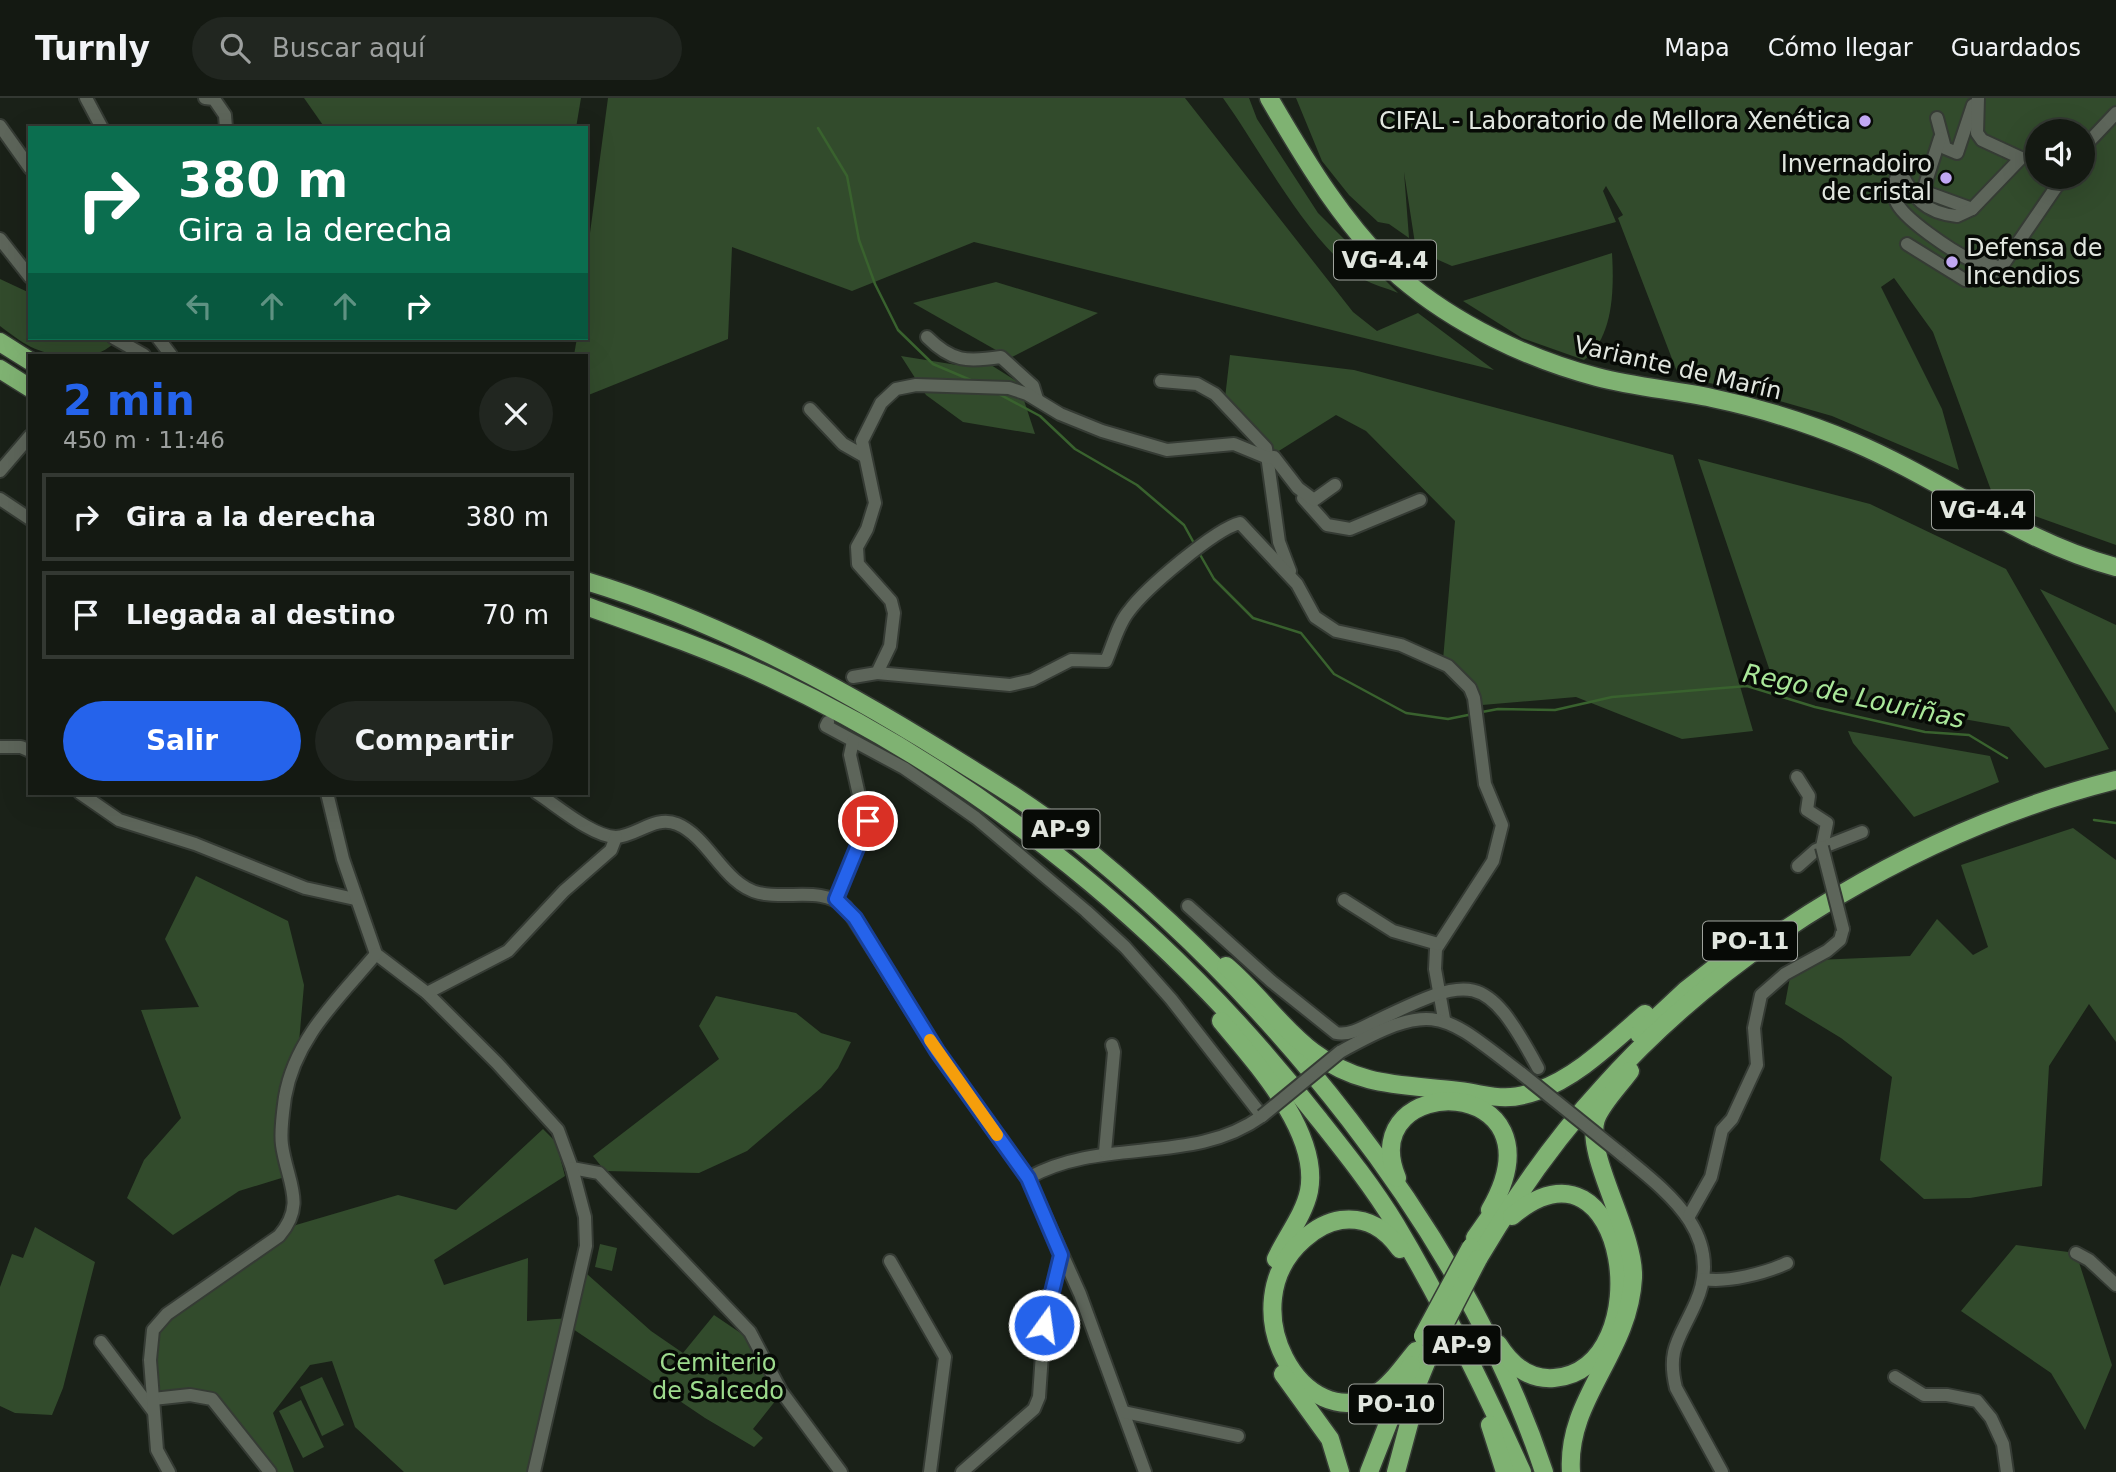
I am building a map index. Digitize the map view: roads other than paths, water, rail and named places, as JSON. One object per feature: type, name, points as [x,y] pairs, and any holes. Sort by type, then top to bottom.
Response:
[{"type":"highway","name":"Variante de Marín","points":[[1269,98],[1313,173],[1400,276],[1451,312],[1514,348],[1599,378],[1714,398],[1793,420],[1854,443],[2051,545],[2116,567]]},
{"type":"highway","points":[[0,342],[28,360]]},
{"type":"highway","points":[[0,369],[28,387]]},
{"type":"highway","name":"AP-9","points":[[588,582],[669,610],[749,644],[876,710],[1014,796],[1063,831],[1118,876],[1217,970],[1321,1084],[1423,1224],[1470,1306],[1532,1436],[1544,1472]]},
{"type":"highway","name":"AP-9","points":[[588,607],[698,646],[773,679],[881,736],[951,779],[1051,850],[1149,934],[1266,1054],[1351,1159],[1395,1223],[1461,1343],[1522,1472]]},
{"type":"highway","name":"PO-11","points":[[1424,1350],[1475,1248],[1550,1134],[1596,1078],[1686,990],[1812,898],[1868,865],[1948,826],[2027,794],[2116,768]]},
{"type":"highway","name":"PO-11","points":[[1475,1248],[1496,1230],[1574,1121],[1603,1086],[1653,1037],[1733,968],[1804,916],[1875,874],[1952,837],[2030,806],[2116,780]]},
{"type":"highway","points":[[1118,876],[1242,979],[1312,1051],[1351,1076],[1387,1085],[1514,1098],[1540,1090],[1565,1077],[1601,1051],[1686,981],[1731,955]]},
{"type":"highway","points":[[1149,934],[1265,1078],[1305,1143],[1311,1171],[1308,1194],[1269,1272],[1261,1315],[1266,1341],[1275,1361],[1330,1438],[1340,1472]]},
{"type":"highway","points":[[1571,1472],[1573,1435],[1582,1409],[1621,1336],[1630,1305],[1633,1275],[1628,1241],[1597,1149],[1596,1119],[1653,1037]]},
{"type":"highway","points":[[1423,1224],[1396,1175],[1392,1146],[1396,1132],[1417,1107],[1434,1101],[1470,1103],[1485,1110],[1497,1122],[1505,1139],[1508,1158],[1503,1186],[1475,1248]]},
{"type":"highway","points":[[1470,1306],[1515,1366],[1544,1379],[1559,1378],[1588,1363],[1600,1350],[1614,1319],[1620,1285],[1616,1245],[1601,1215],[1591,1205],[1577,1197],[1552,1193],[1525,1205],[1496,1230]]},
{"type":"highway","points":[[1424,1350],[1386,1386],[1362,1400],[1332,1399],[1308,1386],[1284,1360],[1272,1319],[1275,1284],[1294,1247],[1321,1227],[1336,1221],[1374,1224],[1384,1230],[1398,1246],[1461,1343],[1505,1472]]},
{"type":"highway","points":[[1396,1472],[1424,1350]]},
{"type":"highway","name":"PO-10","points":[[1369,1472],[1424,1350]]},
{"type":"highway","name":"PO-10","points":[[1381,1472],[1424,1350]]},
{"type":"street","points":[[86,98],[101,126]]},
{"type":"street","points":[[205,98],[214,99],[225,116],[226,126]]},
{"type":"street","points":[[1937,118],[1940,138],[1945,148],[1957,153],[1977,98]]},
{"type":"street","points":[[1977,98],[1977,133],[1982,140],[2021,158],[1972,209],[1957,216],[1926,209],[1916,199],[1900,170],[1893,185],[1896,202],[1908,216],[1972,260],[1986,260],[2000,269]]},
{"type":"street","points":[[2095,135],[2116,113]]},
{"type":"street","points":[[0,126],[28,165]]},
{"type":"street","points":[[1940,138],[1924,188],[1928,194],[1972,209]]},
{"type":"street","points":[[1907,244],[1965,280],[1977,279],[2000,269],[2055,189]]},
{"type":"street","points":[[0,239],[28,274]]},
{"type":"street","points":[[927,337],[939,349],[967,362],[1001,357],[1033,386],[1037,399]]},
{"type":"street","points":[[117,340],[139,354]]},
{"type":"street","points":[[160,340],[171,354]]},
{"type":"street","points":[[1161,381],[1197,384],[1214,394],[1265,448],[1279,542],[1315,617],[1336,631],[1401,645],[1426,655],[1460,676],[1474,698],[1485,784],[1502,825],[1493,861],[1438,944],[1435,969],[1444,1019]]},
{"type":"street","points":[[877,673],[890,646],[894,613],[891,601],[858,564],[857,547],[867,529],[875,503],[862,441],[868,423],[881,403],[904,385],[1000,387],[1037,399],[1060,414],[1102,431],[1167,450],[1234,444],[1268,458],[1274,457],[1298,488],[1304,501],[1327,525],[1350,529],[1420,500]]},
{"type":"street","points":[[810,410],[843,444],[864,456]]},
{"type":"street","points":[[0,471],[28,438]]},
{"type":"street","points":[[1298,488],[1314,500],[1335,485]]},
{"type":"street","points":[[0,499],[28,518]]},
{"type":"street","points":[[853,677],[877,673],[1010,685],[1032,680],[1071,660],[1106,661],[1128,612],[1197,550],[1240,523],[1297,584]]},
{"type":"street","points":[[828,722],[826,726],[904,768],[976,818],[1105,929],[1171,999],[1262,1116]]},
{"type":"street","points":[[836,899],[868,821],[858,796],[850,755],[853,741]]},
{"type":"street","points":[[0,747],[21,747],[28,750]]},
{"type":"street","points":[[1689,1216],[1711,1177],[1722,1130],[1732,1119],[1757,1065],[1754,1028],[1761,995],[1785,974],[1827,951],[1840,940],[1843,929],[1822,847],[1827,823],[1807,810],[1809,796],[1797,777]]},
{"type":"street","points":[[83,795],[119,820],[195,844],[305,888],[355,899]]},
{"type":"street","points":[[328,795],[355,899],[376,954],[427,993],[498,1063],[558,1130],[572,1168],[585,1217],[586,1246],[534,1472]]},
{"type":"street","points":[[540,795],[596,831],[616,837],[658,822],[671,822],[687,830],[749,889],[776,895],[818,894],[836,899],[855,918],[931,1042],[1028,1178],[1080,1294],[1145,1472]]},
{"type":"street","points":[[1798,866],[1822,847],[1862,832]]},
{"type":"street","points":[[427,993],[508,951],[565,891],[611,850],[616,837]]},
{"type":"street","points":[[1344,900],[1393,932],[1438,944]]},
{"type":"street","points":[[1188,906],[1271,981],[1336,1033],[1353,1032],[1438,993],[1467,989],[1498,1002],[1538,1068]]},
{"type":"street","points":[[169,1472],[156,1450],[150,1360],[153,1330],[159,1322],[279,1236],[290,1223],[296,1208],[281,1142],[285,1096],[298,1054],[313,1029],[376,954]]},
{"type":"street","points":[[1028,1178],[1068,1161],[1105,1152],[1197,1145],[1229,1136],[1262,1116],[1340,1052],[1390,1027],[1418,1018],[1444,1019],[1461,1028],[1522,1074],[1620,1153],[1677,1202],[1689,1216],[1702,1253],[1704,1279],[1696,1303],[1675,1342],[1672,1374],[1676,1388],[1722,1472]]},
{"type":"street","points":[[1105,1152],[1114,1052],[1112,1045]]},
{"type":"street","points":[[572,1168],[599,1173],[750,1332],[781,1391],[841,1472]]},
{"type":"street","points":[[2076,1253],[2089,1260],[2116,1285]]},
{"type":"street","points":[[962,1472],[1034,1409],[1039,1397],[1044,1325],[1061,1255]]},
{"type":"street","points":[[890,1261],[945,1357],[930,1472]]},
{"type":"street","points":[[1704,1279],[1720,1281],[1766,1272],[1787,1263]]},
{"type":"street","points":[[102,1342],[153,1405]]},
{"type":"street","points":[[1895,1377],[1924,1395],[1947,1395],[1977,1401],[1991,1418],[2003,1444],[2007,1472]]},
{"type":"street","points":[[153,1405],[190,1395],[212,1399],[270,1472]]},
{"type":"street","points":[[1124,1412],[1238,1436]]},
{"type":"waterway","name":"Rego de Louriñas","points":[[818,128],[847,176],[859,240],[875,284],[898,330],[933,364],[973,381]]},
{"type":"waterway","name":"Rego de Louriñas","points":[[995,392],[1040,416],[1075,449],[1137,485],[1184,525],[1195,545]]},
{"type":"waterway","name":"Rego de Louriñas","points":[[1198,551],[1214,579],[1253,618],[1301,633],[1334,674],[1406,713],[1448,719],[1468,715]]},
{"type":"waterway","name":"Rego de Louriñas","points":[[1482,712],[1498,709],[1555,710],[1612,697],[1747,686],[1815,707],[1925,732],[1969,735],[2007,758]]},
{"type":"waterway","name":"Rego de Louriñas","points":[[2094,820],[2116,823]]},
{"type":"place","name":"CIFAL - Laboratorio de Mellora Xenética","points":[[1865,121]]},
{"type":"place","name":"Invernadoiro de cristal","points":[[1946,178]]},
{"type":"place","name":"Defensa de Incendios","points":[[1952,262]]},
{"type":"park label","name":"Cemiterio de Salcedo","points":[[718,1377]]}]
